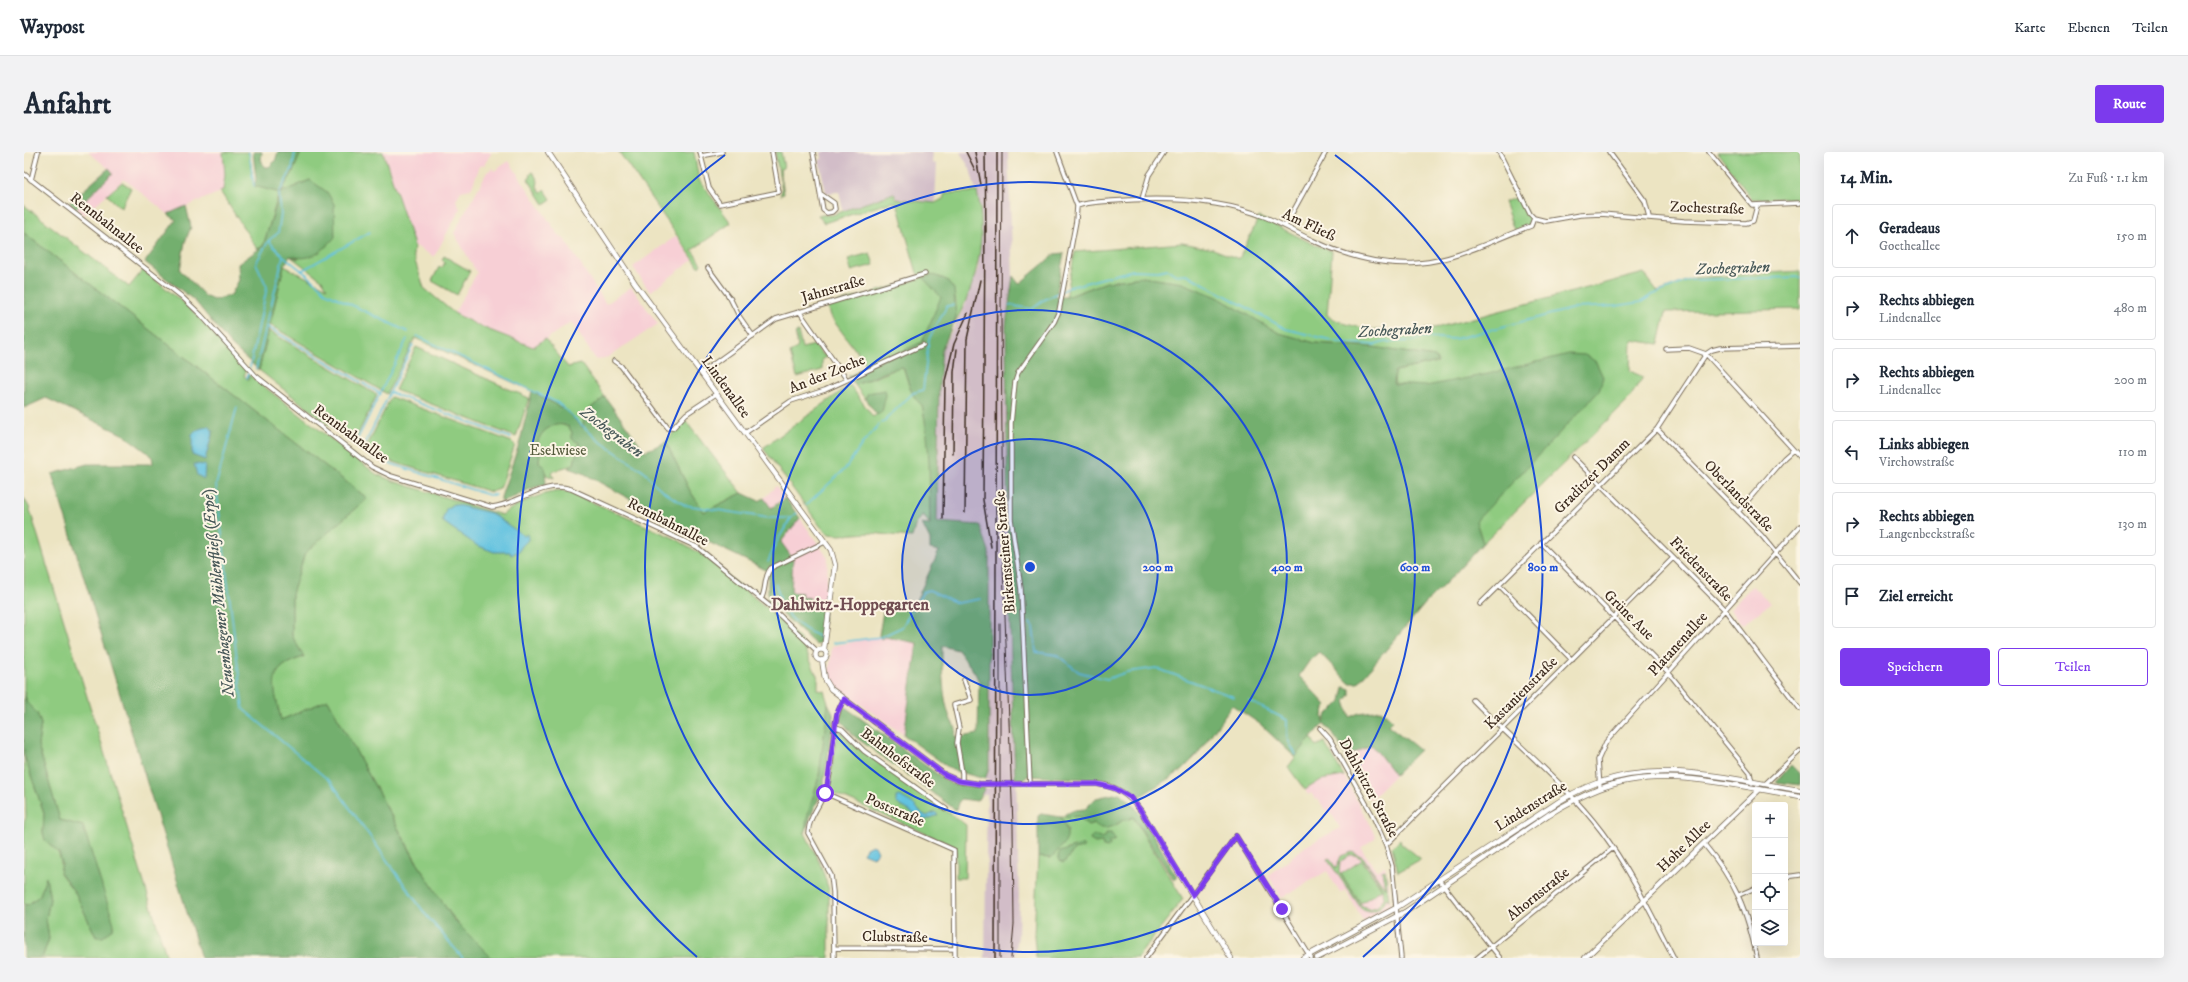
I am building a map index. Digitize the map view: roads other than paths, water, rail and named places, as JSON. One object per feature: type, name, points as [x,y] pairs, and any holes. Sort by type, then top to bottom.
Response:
[{"type":"street","points":[[31,180],[34,174],[38,152]]},
{"type":"street","name":"Lindenallee","points":[[548,152],[631,277],[833,555],[835,565],[824,649],[827,656],[822,660]]},
{"type":"street","points":[[722,152],[700,154],[709,188],[721,204],[779,192],[772,152]]},
{"type":"street","points":[[813,152],[824,210],[827,213],[832,212],[835,208],[834,203],[821,194]]},
{"type":"street","points":[[1057,152],[1077,206]]},
{"type":"street","points":[[1142,199],[1149,175],[1164,152]]},
{"type":"street","points":[[1285,226],[1326,152]]},
{"type":"street","points":[[1499,152],[1534,218]]},
{"type":"street","points":[[1609,152],[1645,201],[1649,217]]},
{"type":"street","points":[[1709,152],[1748,201],[1757,206]]},
{"type":"street","name":"Rennbahnallee","points":[[24,174],[191,305],[245,366],[256,376],[365,462],[383,473],[492,507],[504,505],[551,486],[563,486],[571,489],[692,544],[761,599],[817,651]]},
{"type":"street","name":"Am Fließ","points":[[1077,206],[1142,199],[1191,201],[1260,215],[1314,241],[1353,256],[1378,261],[1419,263],[1467,251],[1531,226],[1534,218]]},
{"type":"street","name":"Zochestraße","points":[[1534,218],[1546,221],[1580,215],[1601,214],[1684,221],[1746,223],[1753,221],[1757,206],[1800,203]]},
{"type":"street","name":"Birkensteiner Straße","points":[[1030,783],[1021,589],[1012,527],[1012,407],[1015,382],[1018,374],[1057,317],[1076,221],[1077,206]]},
{"type":"street","points":[[708,268],[730,298],[739,316],[753,336]]},
{"type":"street","name":"Jahnstraße","points":[[701,373],[776,319],[926,274]]},
{"type":"street","points":[[800,311],[847,380]]},
{"type":"street","name":"An der Zoche","points":[[745,433],[791,400],[825,390],[922,345]]},
{"type":"street","points":[[1706,354],[1712,350],[1720,348],[1800,346]]},
{"type":"street","points":[[1666,349],[1689,348],[1706,354],[1800,457]]},
{"type":"street","name":"Graditzer Damm","points":[[1480,604],[1657,429],[1706,354]]},
{"type":"street","points":[[614,361],[622,366],[668,428],[673,428],[686,414],[716,394]]},
{"type":"street","name":"Oberlandstraße","points":[[1657,429],[1776,552],[1800,583]]},
{"type":"street","points":[[1738,512],[1793,450]]},
{"type":"street","name":"Friedenstraße","points":[[1573,457],[1725,610],[1800,709]]},
{"type":"street","name":"Platanenallee","points":[[1600,788],[1598,782],[1598,760],[1606,742],[1800,526]]},
{"type":"street","points":[[761,599],[764,594],[766,576],[771,568],[825,542]]},
{"type":"street","name":"Grüne Aue","points":[[1541,543],[1668,672],[1750,773],[1752,783]]},
{"type":"street","name":"Kastanienstraße","points":[[1386,845],[1674,558]]},
{"type":"street","points":[[1499,585],[1572,660]]},
{"type":"street","points":[[817,651],[824,649]]},
{"type":"street","name":"Lindenallee","points":[[817,651],[816,657],[822,660]]},
{"type":"street","name":"Lindenallee","points":[[822,660],[826,683],[844,699],[945,775],[962,782],[1102,785],[1114,788],[1127,794],[1141,811],[1231,958]]},
{"type":"street","points":[[962,782],[957,743],[959,728],[954,704],[971,700],[964,680]]},
{"type":"street","points":[[834,958],[833,890],[831,875],[808,833],[813,813],[825,793],[837,713],[844,699]]},
{"type":"street","points":[[1473,700],[1574,799],[1613,848],[1674,958]]},
{"type":"street","name":"Bahnhofstraße","points":[[836,727],[845,732],[864,751],[946,809]]},
{"type":"street","name":"Dahlwitzer Straße","points":[[1320,728],[1330,739],[1372,814],[1386,845],[1392,866],[1401,958]]},
{"type":"street","name":"Hohe Allee","points":[[1585,958],[1800,751]]},
{"type":"street","name":"Lindenstraße","points":[[1303,958],[1310,956],[1396,908],[1440,881],[1570,795],[1598,782],[1629,775],[1660,772],[1689,773],[1800,790]]},
{"type":"street","name":"Lindenstraße","points":[[1317,958],[1397,916],[1574,799],[1600,788],[1632,780],[1670,778],[1800,796]]},
{"type":"street","name":"Poststraße","points":[[825,793],[954,850],[955,949]]},
{"type":"street","points":[[1146,958],[1236,836],[1310,956]]},
{"type":"street","points":[[1704,844],[1718,861],[1739,895],[1751,928],[1758,958]]},
{"type":"street","name":"Ahornstraße","points":[[1477,958],[1613,848]]},
{"type":"street","points":[[1788,877],[1800,875]]},
{"type":"street","points":[[1440,881],[1500,958]]},
{"type":"street","points":[[1739,895],[1752,889]]},
{"type":"street","name":"Clubstraße","points":[[834,948],[955,949]]},
{"type":"street","points":[[955,949],[955,958]]},
{"type":"water","points":[[209,426],[213,431],[205,460],[192,455],[192,434],[199,429]]},
{"type":"water","points":[[194,464],[205,465],[204,479],[197,475]]},
{"type":"water","points":[[453,504],[491,513],[524,536],[528,534],[528,540],[519,551],[511,555],[510,552],[494,552],[476,545],[442,521],[446,509]]},
{"type":"water","points":[[900,796],[912,803],[927,816],[935,812],[938,815],[925,820],[896,803],[896,797]]},
{"type":"water","points":[[872,845],[875,846],[878,852],[873,857],[863,853],[866,848]]},
{"type":"waterway","points":[[249,152],[254,186]]},
{"type":"waterway","name":"Neuenhagener Mühlenfließ (Erpe)","points":[[250,367],[267,287],[256,263],[269,240],[278,233],[281,214],[279,193],[292,169],[295,152]]},
{"type":"waterway","points":[[301,271],[370,232]]},
{"type":"waterway","name":"Zochegraben","points":[[269,241],[282,255],[319,285],[325,292],[408,332]]},
{"type":"waterway","points":[[256,369],[283,256]]},
{"type":"waterway","name":"Zochegraben","points":[[1009,305],[1032,309],[1044,300],[1070,287],[1133,270],[1158,271],[1167,269],[1176,275],[1186,274],[1286,329],[1339,342],[1375,345],[1385,342],[1414,341],[1422,337],[1455,339],[1575,308],[1616,306],[1641,302],[1652,295],[1690,280],[1800,277]]},
{"type":"waterway","name":"Zochegraben","points":[[882,423],[913,393],[923,390],[929,339],[947,306],[953,305]]},
{"type":"waterway","points":[[266,326],[381,394]]},
{"type":"waterway","name":"Zochegraben","points":[[417,336],[558,403],[598,440],[642,470],[660,489],[685,505],[769,518],[791,518],[797,513]]},
{"type":"waterway","points":[[356,442],[407,339]]},
{"type":"waterway","points":[[413,345],[363,448],[373,458],[489,495],[496,495]]},
{"type":"waterway","name":"Neuenhagener Mühlenfließ (Erpe)","points":[[247,378],[249,370]]},
{"type":"waterway","points":[[389,392],[511,438]]},
{"type":"waterway","name":"Neuenhagener Mühlenfließ (Erpe)","points":[[237,407],[216,485],[243,709],[332,783],[426,915],[463,958]]},
{"type":"waterway","name":"Zochegraben","points":[[806,505],[845,469],[862,444],[879,425]]},
{"type":"waterway","points":[[768,562],[777,541],[791,518]]},
{"type":"waterway","points":[[775,584],[782,605],[789,616],[804,628],[821,638]]},
{"type":"waterway","points":[[833,643],[881,637],[902,627],[923,592],[929,590],[957,603],[980,599]]},
{"type":"waterway","points":[[1030,623],[1033,627],[1036,652],[1057,655],[1079,672],[1107,679],[1127,672],[1156,668],[1234,697]]},
{"type":"waterway","points":[[1249,701],[1287,720],[1287,738],[1296,755]]},
{"type":"tram line","points":[[1002,152],[1001,316],[1003,565],[1013,826],[1014,924],[1011,958]]},
{"type":"tram line","points":[[1000,624],[1000,958]]},
{"type":"railway","points":[[966,152],[975,170]]},
{"type":"railway","points":[[975,152],[981,185]]},
{"type":"railway","points":[[985,152],[986,232]]},
{"type":"railway","points":[[995,958],[997,152]]},
{"type":"railway","points":[[985,226],[983,500],[991,547]]},
{"type":"railway","points":[[965,513],[967,339],[980,280]]},
{"type":"railway","points":[[943,519],[945,381],[954,344],[968,313]]},
{"type":"railway","points":[[953,454],[954,372],[957,349]]},
{"type":"district","name":"Dahlwitz-Hoppegarten","points":[[850,605]]},
{"type":"park label","name":"Eselwiese","points":[[558,450]]}]
